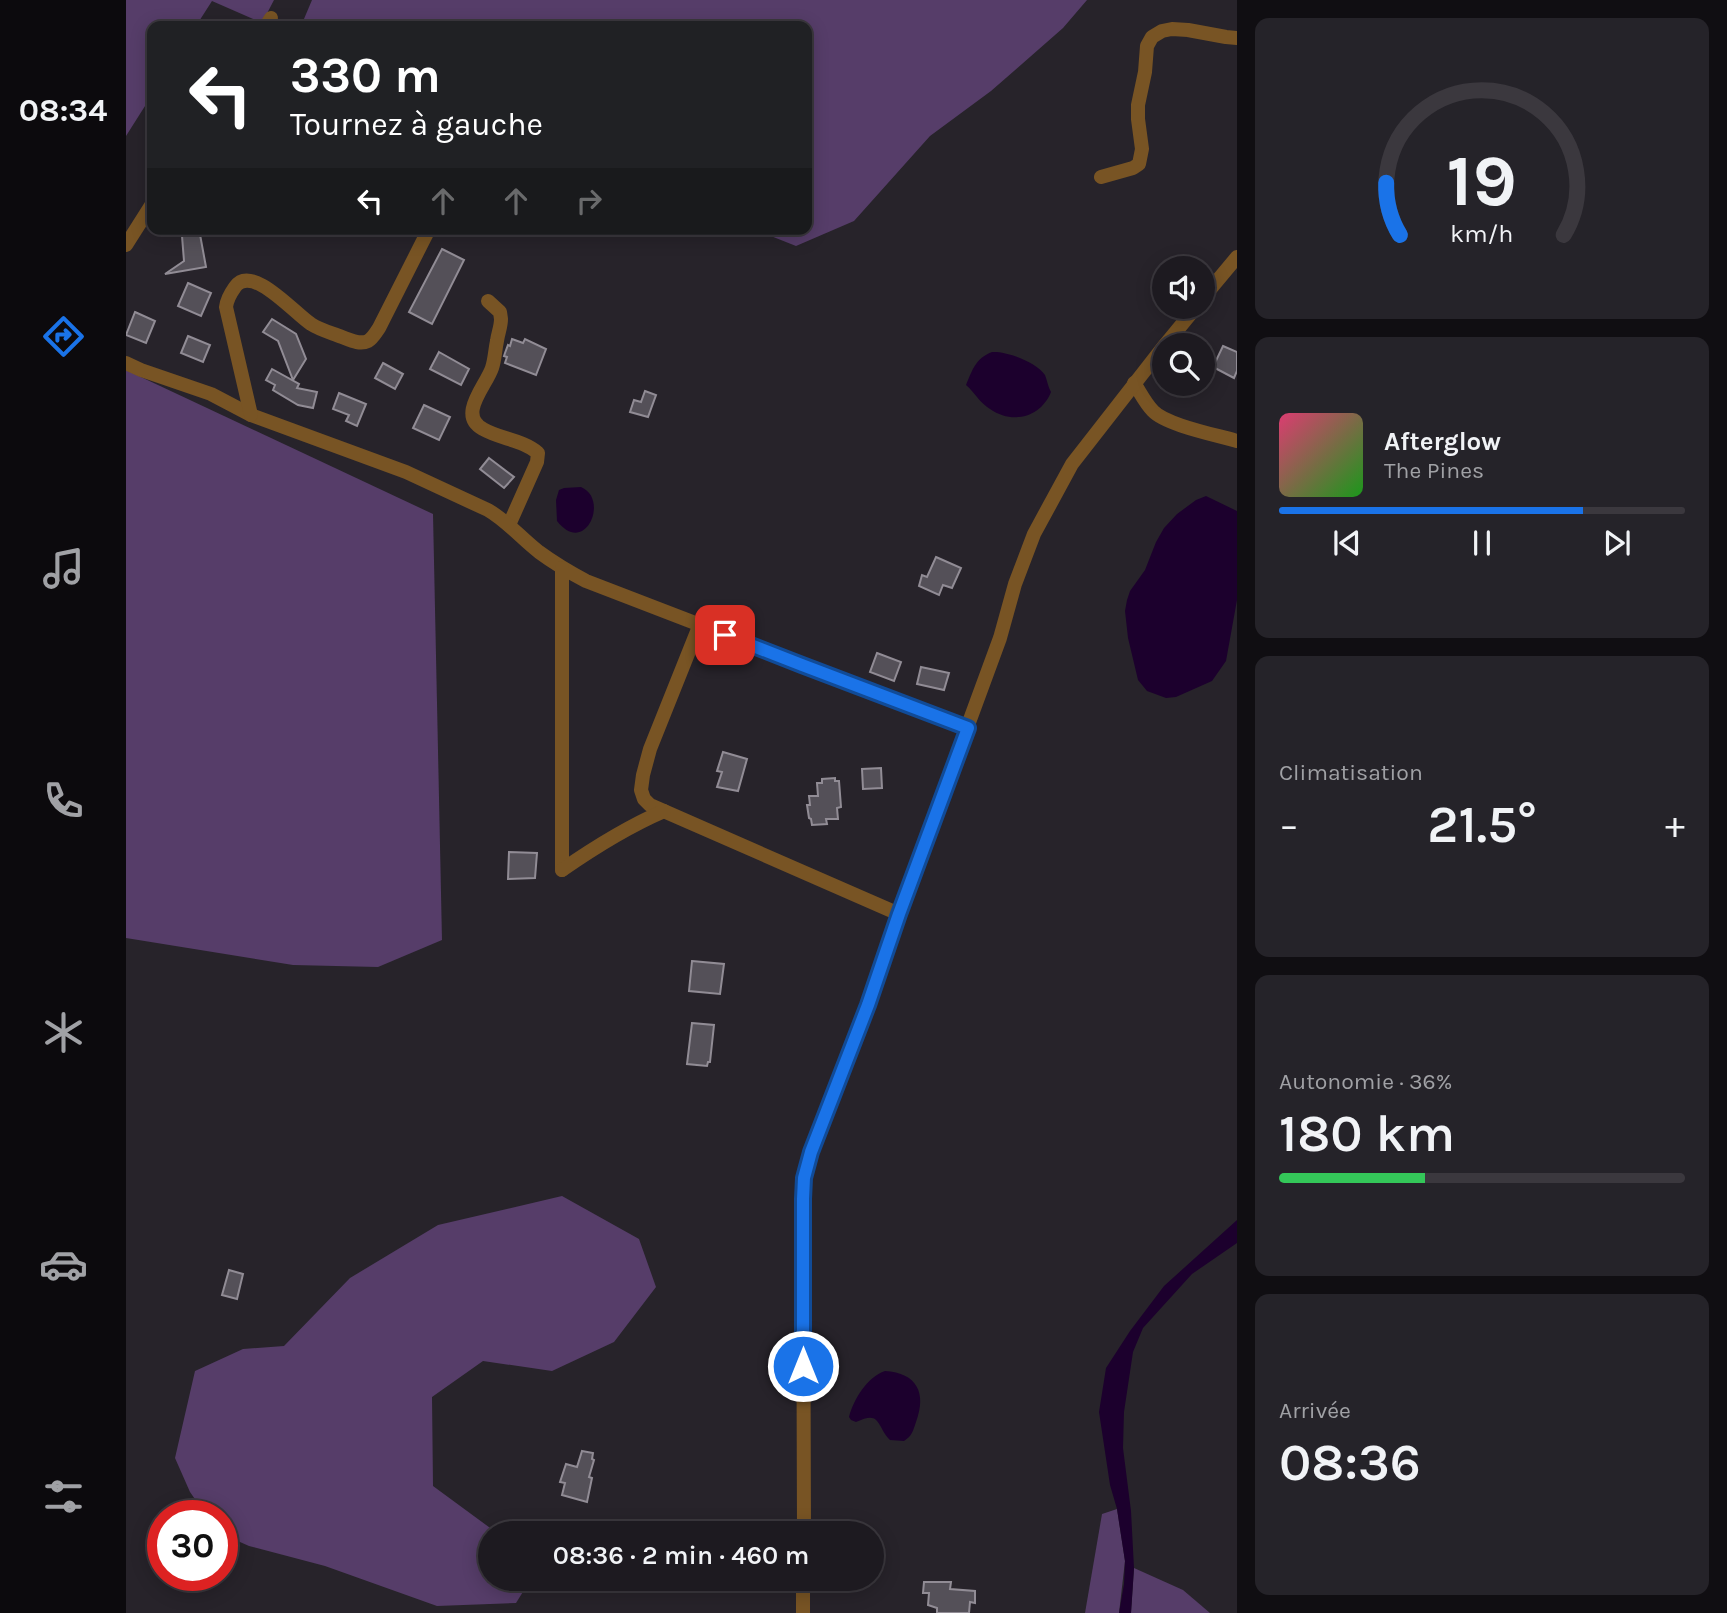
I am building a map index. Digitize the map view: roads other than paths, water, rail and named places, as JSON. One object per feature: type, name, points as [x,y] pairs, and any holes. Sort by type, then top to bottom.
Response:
[{"type":"street","points":[[1101,177],[1133,169],[1142,157],[1138,105],[1147,46],[1152,37],[1172,29],[1237,38]]},
{"type":"street","points":[[126,245],[147,212]]},
{"type":"street","points":[[251,415],[226,307],[237,283],[243,280],[259,284],[311,324],[356,342],[365,342],[380,328],[426,235]]},
{"type":"street","points":[[1215,283],[1237,257]]},
{"type":"street","points":[[488,301],[500,312],[501,320],[492,368],[473,404],[474,422],[480,428],[538,453],[537,462],[509,525]]},
{"type":"street","points":[[1175,333],[1186,319]]},
{"type":"street","points":[[804,1521],[803,1199],[804,1178],[811,1152],[868,1005],[968,728],[1034,534],[1072,464],[1152,361]]},
{"type":"street","points":[[126,363],[211,394],[251,415],[406,472],[488,510],[540,553],[586,582],[968,728]]},
{"type":"street","points":[[1135,383],[1154,413],[1237,441]]},
{"type":"street","points":[[562,568],[562,870],[601,843],[664,811]]},
{"type":"street","points":[[700,624],[650,749],[641,790],[644,799],[650,805],[899,914]]},
{"type":"street","points":[[803,1591],[803,1613]]}]
